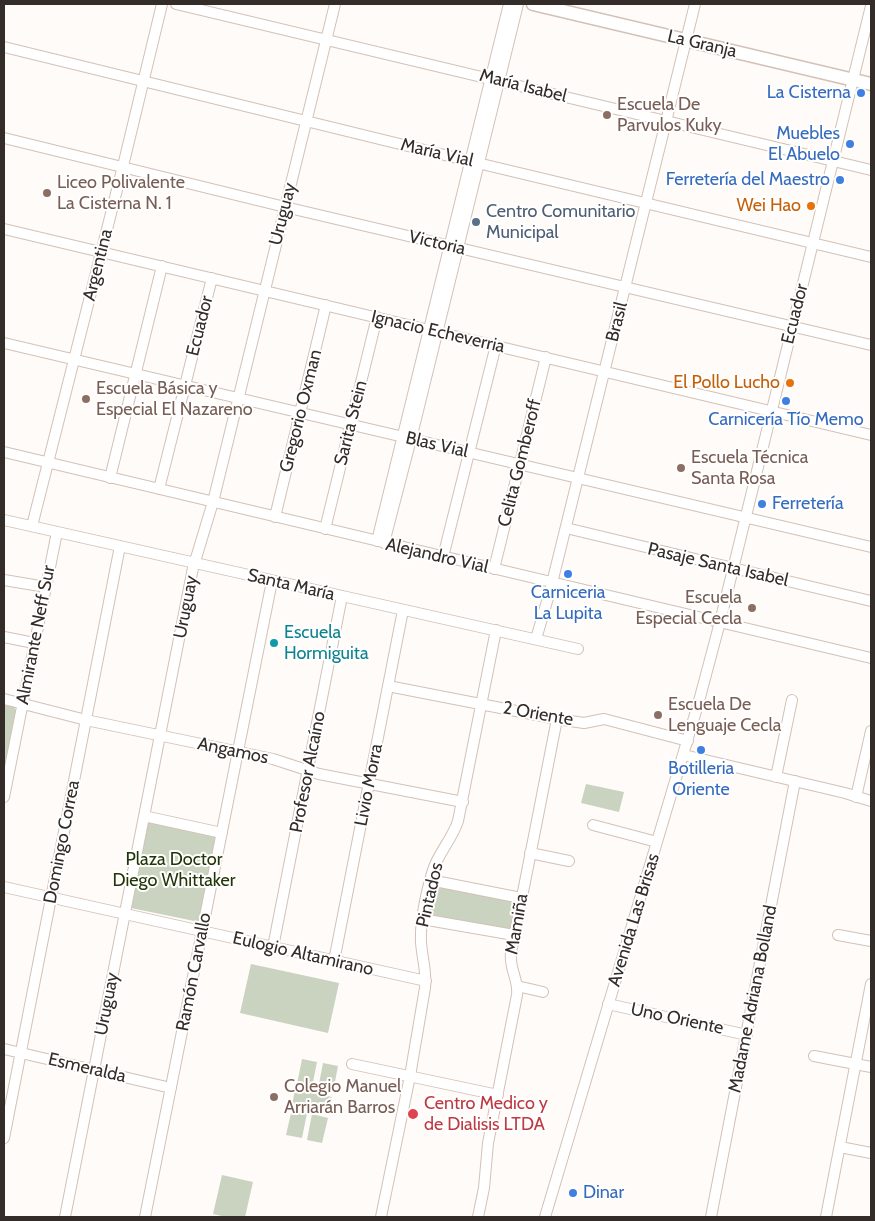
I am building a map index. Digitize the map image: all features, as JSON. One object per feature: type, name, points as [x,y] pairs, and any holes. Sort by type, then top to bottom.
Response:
[{"type":"main road","name":"La Granja","points":[[533,4],[871,84]]},
{"type":"street","name":"Argentina","points":[[32,526],[162,4]]},
{"type":"street","name":"María Isabel","points":[[176,4],[871,170]]},
{"type":"street","name":"Uruguay","points":[[65,1217],[194,563],[214,502],[335,4]]},
{"type":"street","points":[[495,80],[509,4]]},
{"type":"street","points":[[381,542],[474,162],[495,80],[518,4]]},
{"type":"street","name":"Brasil","points":[[536,639],[566,528],[695,4]]},
{"type":"street","name":"Ecuador","points":[[720,622],[871,6]]},
{"type":"street","name":"María Vial","points":[[4,48],[871,257]]},
{"type":"street","name":"Victoria","points":[[4,138],[285,207],[871,345]]},
{"type":"street","name":"Ignacio Echeverria","points":[[4,229],[871,434]]},
{"type":"street","points":[[110,478],[162,266]]},
{"type":"street","name":"Ecuador","points":[[159,489],[212,278]]},
{"type":"street","name":"Gregorio Oxman","points":[[275,517],[326,305]]},
{"type":"street","name":"Sarita Stein","points":[[325,529],[377,317]]},
{"type":"street","name":"Blas Vial","points":[[4,343],[871,547]]},
{"type":"street","points":[[443,557],[496,346]]},
{"type":"street","name":"Celita Gomberoff","points":[[494,569],[546,357]]},
{"type":"street","name":"Alejandro Vial","points":[[4,452],[871,658]]},
{"type":"street","name":"Santa María","points":[[4,520],[578,649]]},
{"type":"street","name":"Pasaje Santa Isabel","points":[[566,528],[871,601]]},
{"type":"street","name":"Almirante Neff Sur","points":[[4,797],[57,532]]},
{"type":"street","name":"Domingo Correa","points":[[4,1138],[120,546]]},
{"type":"street","points":[[4,580],[46,587]]},
{"type":"street","name":"Ramón Carvallo","points":[[145,1217],[272,581]]},
{"type":"street","name":"Profesor Alcaíno","points":[[273,947],[342,596]]},
{"type":"street","name":"Livio Morra","points":[[334,961],[403,610]]},
{"type":"street","name":"Avenida Las Brisas","points":[[545,1217],[684,756],[720,622]]},
{"type":"street","name":"Pintados","points":[[381,1217],[410,1076],[426,981],[421,945],[422,919],[430,880],[438,858],[456,827],[463,802],[496,630]]},
{"type":"street","points":[[4,637],[34,644]]},
{"type":"street","name":"2 Oriente","points":[[388,686],[557,719],[587,723],[604,719],[688,741]]},
{"type":"street","name":"Angamos","points":[[4,699],[86,720],[273,758],[308,771],[463,802]]},
{"type":"street","points":[[776,777],[792,700]]},
{"type":"street","name":"Mamiña","points":[[478,1217],[484,1188],[488,1143],[517,996],[517,986],[510,964],[514,935],[557,719]]},
{"type":"street","points":[[856,797],[871,731]]},
{"type":"street","points":[[684,756],[871,801]]},
{"type":"street","name":"Madame Adriana Bolland","points":[[711,1217],[795,782]]},
{"type":"street","points":[[144,816],[222,833]]},
{"type":"street","points":[[593,825],[657,842]]},
{"type":"street","points":[[530,853],[569,861]]},
{"type":"street","points":[[430,880],[522,898]]},
{"type":"street","name":"Eulogio Altamirano","points":[[4,887],[426,981]]},
{"type":"street","points":[[422,919],[514,935]]},
{"type":"street","points":[[838,935],[871,941]]},
{"type":"street","points":[[826,1217],[871,984]]},
{"type":"street","points":[[517,986],[543,992]]},
{"type":"street","name":"Uno Oriente","points":[[608,1004],[747,1035]]},
{"type":"street","name":"Esmeralda","points":[[4,1049],[171,1088]]},
{"type":"street","points":[[814,1056],[871,1067]]},
{"type":"street","points":[[352,1064],[498,1094]]},
{"type":"street","points":[[840,1147],[871,1153]]},
{"type":"green space","points":[[4,705],[14,707],[16,710],[4,772]]},
{"type":"green space","points":[[586,784],[624,792],[619,812],[581,803]]},
{"type":"green space","name":"Plaza Doctor Diego Whittaker","points":[[149,819],[217,833],[199,922],[131,908]]},
{"type":"green space","points":[[433,883],[517,899],[510,932],[427,916]]},
{"type":"green space","points":[[251,964],[339,983],[328,1033],[240,1013]]},
{"type":"green space","points":[[302,1059],[317,1062],[312,1087],[297,1084]]},
{"type":"green space","points":[[323,1063],[338,1066],[333,1092],[318,1089]]},
{"type":"green space","points":[[295,1089],[332,1097],[328,1113],[292,1106]]},
{"type":"green space","points":[[292,1109],[307,1113],[302,1138],[286,1135]]},
{"type":"green space","points":[[312,1114],[328,1118],[322,1143],[307,1140]]},
{"type":"green space","points":[[222,1175],[253,1182],[245,1217],[226,1217],[213,1214]]},
{"type":"place","name":"La Cisterna","points":[[861,93]]},
{"type":"place","name":"Escuela De Parvulos Kuky","points":[[607,115]]},
{"type":"place","name":"Muebles El Abuelo","points":[[850,144]]},
{"type":"place","name":"Ferretería del Maestro","points":[[840,180]]},
{"type":"place","name":"Liceo Polivalente La Cisterna N. 1","points":[[47,193]]},
{"type":"place","name":"Wei Hao","points":[[811,206]]},
{"type":"place","name":"Centro Comunitario Municipal","points":[[476,222]]},
{"type":"place","name":"El Pollo Lucho","points":[[790,383]]},
{"type":"place","name":"Escuela Básica y Especial El Nazareno","points":[[86,399]]},
{"type":"place","name":"Carnicería Tío Memo","points":[[786,401]]},
{"type":"place","name":"Escuela Técnica Santa Rosa","points":[[681,468]]},
{"type":"place","name":"Ferretería","points":[[762,504]]},
{"type":"place","name":"Carniceria La Lupita","points":[[568,574]]},
{"type":"place","name":"Escuela Especial Cecla","points":[[752,608]]},
{"type":"place","name":"Escuela Hormiguita","points":[[274,643]]},
{"type":"place","name":"Escuela De Lenguaje Cecla","points":[[658,715]]},
{"type":"place","name":"Botilleria Oriente","points":[[701,750]]},
{"type":"place","name":"Colegio Manuel Arriarán Barros","points":[[274,1097]]},
{"type":"place","name":"Centro Medico y de Dialisis LTDA","points":[[413,1114]]},
{"type":"place","name":"Dinar","points":[[573,1193]]}]
